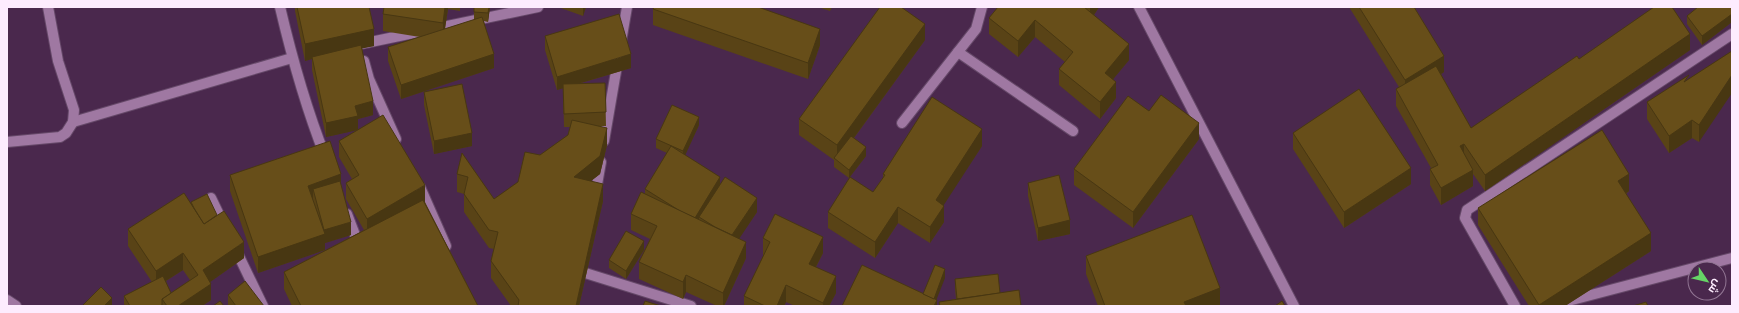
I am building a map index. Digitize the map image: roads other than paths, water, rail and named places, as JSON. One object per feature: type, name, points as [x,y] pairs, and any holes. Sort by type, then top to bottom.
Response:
[{"type":"street","points":[[7,142],[60,136],[66,133],[73,122],[74,110],[58,61],[48,7]]},
{"type":"street","points":[[280,7],[292,58],[306,104],[327,162]]},
{"type":"street","points":[[359,44],[538,7]]},
{"type":"street","points":[[593,209],[628,7]]},
{"type":"street","points":[[902,123],[976,29],[982,7]]},
{"type":"street","points":[[1139,7],[1294,306]]},
{"type":"street","points":[[359,32],[359,44],[369,79],[400,148]]},
{"type":"street","points":[[1516,306],[1465,218],[1467,210],[1732,34]]},
{"type":"street","points":[[958,52],[1073,130]]},
{"type":"street","points":[[73,122],[292,58]]},
{"type":"street","points":[[414,175],[451,258]]},
{"type":"street","points":[[211,198],[263,306]]},
{"type":"street","points":[[343,206],[362,256]]},
{"type":"street","points":[[1549,306],[1732,258]]},
{"type":"street","points":[[579,285],[583,268],[691,306]]},
{"type":"street","points":[[7,300],[16,306]]}]
